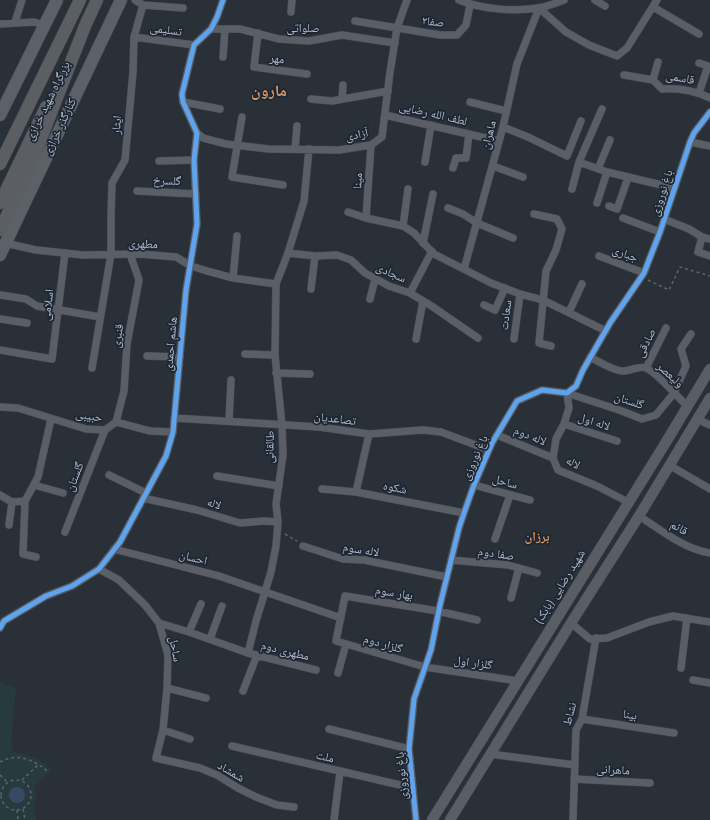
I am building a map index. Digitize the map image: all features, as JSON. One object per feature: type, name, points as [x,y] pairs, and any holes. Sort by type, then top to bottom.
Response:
[{"type":"highway","name":"بزرگراه شهید خرازی","points":[[0,164],[80,0]]},
{"type":"highway","name":"بزرگراه شهید خرازی","points":[[0,203],[97,0]]},
{"type":"highway","points":[[0,230],[32,164],[87,21]]},
{"type":"highway","points":[[0,151],[40,81]]},
{"type":"main road","points":[[0,115],[3,100],[57,0]]},
{"type":"main road","name":"کنارگذر خرازی","points":[[0,255],[121,0]]},
{"type":"main road","name":"شهید رضایی (بابک)","points":[[432,820],[710,369]]},
{"type":"main road","points":[[450,820],[571,623],[639,516],[710,398]]},
{"type":"main road","points":[[663,446],[676,454]]},
{"type":"street","points":[[15,22],[22,0]]},
{"type":"street","points":[[135,0],[143,5],[183,8]]},
{"type":"street","points":[[197,133],[183,102],[182,94],[194,45],[210,29],[224,0]]},
{"type":"street","points":[[291,12],[292,0]]},
{"type":"street","name":"آزادی","points":[[197,133],[203,138],[226,144],[269,148],[339,150],[371,145],[382,137],[397,28],[408,0]]},
{"type":"street","points":[[459,0],[470,4],[513,10],[539,8],[564,0]]},
{"type":"street","points":[[595,0],[606,6]]},
{"type":"street","points":[[539,8],[566,32],[589,45],[617,56],[627,48],[657,0]]},
{"type":"street","name":"صفا۲","points":[[397,28],[440,35],[457,35],[466,25],[470,4]]},
{"type":"street","name":"ایثار","points":[[92,368],[110,254],[112,183],[125,160],[133,72],[134,36],[143,5]]},
{"type":"street","points":[[653,7],[699,34]]},
{"type":"street","name":"ماهران","points":[[464,269],[493,166],[517,64],[539,8]]},
{"type":"street","points":[[355,21],[397,28]]},
{"type":"street","points":[[0,24],[34,22],[44,25]]},
{"type":"street","name":"صلواتی","points":[[210,29],[240,29],[279,39],[309,41],[342,35],[395,43]]},
{"type":"street","points":[[223,57],[226,29]]},
{"type":"street","name":"مهر","points":[[258,34],[254,67],[307,74]]},
{"type":"street","name":"تسلیمی","points":[[134,36],[194,45]]},
{"type":"street","points":[[653,80],[658,62]]},
{"type":"street","points":[[699,63],[708,66],[699,92]]},
{"type":"street","name":"قاسمی","points":[[624,75],[653,80],[662,89],[680,88],[699,92],[710,98]]},
{"type":"street","points":[[342,99],[343,85]]},
{"type":"street","points":[[311,99],[332,101],[388,91]]},
{"type":"street","points":[[183,102],[220,109]]},
{"type":"street","points":[[470,102],[506,111]]},
{"type":"street","points":[[572,189],[579,162],[602,109]]},
{"type":"street","name":"باغ نوروزی","points":[[416,820],[409,749],[414,699],[431,650],[438,611],[459,528],[474,485],[489,450],[517,401],[542,390],[567,393],[576,386],[590,357],[644,273],[660,232],[690,142],[694,133],[710,112]]},
{"type":"street","name":"لطف الله رضایی","points":[[385,115],[499,141]]},
{"type":"street","points":[[242,117],[232,177],[283,185]]},
{"type":"street","points":[[503,127],[528,137],[566,156],[581,121]]},
{"type":"street","points":[[425,162],[431,125]]},
{"type":"street","points":[[295,149],[297,126]]},
{"type":"street","name":"هاشم احمدی","points":[[1,623],[46,596],[72,586],[99,569],[120,542],[166,456],[173,432],[186,290],[197,224],[194,160],[197,133]]},
{"type":"street","points":[[453,168],[456,158],[466,158],[469,134]]},
{"type":"street","points":[[598,169],[610,140]]},
{"type":"street","points":[[690,142],[710,146]]},
{"type":"street","name":"مینا","points":[[366,218],[371,145]]},
{"type":"street","name":"طالقانی","points":[[248,653],[264,592],[271,572],[278,526],[276,504],[283,455],[282,425],[275,355],[276,284],[288,253],[304,201],[309,149]]},
{"type":"street","points":[[159,161],[194,160]]},
{"type":"street","points":[[579,162],[628,178],[674,188]]},
{"type":"street","points":[[493,166],[523,177]]},
{"type":"street","points":[[597,202],[607,172]]},
{"type":"street","points":[[608,206],[617,209],[628,178]]},
{"type":"street","points":[[403,226],[408,189]]},
{"type":"street","name":"گلسرخ","points":[[137,191],[196,194]]},
{"type":"street","points":[[423,244],[433,194]]},
{"type":"street","points":[[448,208],[463,214],[477,223],[513,238]]},
{"type":"street","points":[[348,212],[366,218],[403,226],[414,234],[434,254],[505,288],[520,294],[543,300],[606,331]]},
{"type":"street","points":[[534,214],[557,219],[562,229],[556,250],[546,271],[543,300],[539,343],[550,346]]},
{"type":"street","points":[[623,218],[660,232]]},
{"type":"street","points":[[664,219],[688,229],[702,237],[710,239]]},
{"type":"street","points":[[233,278],[237,236]]},
{"type":"street","points":[[702,237],[698,252],[710,256]]},
{"type":"street","name":"مطهری","points":[[5,243],[36,250],[83,255],[130,254],[176,257],[191,266],[233,278],[276,284]]},
{"type":"street","points":[[410,293],[432,251]]},
{"type":"street","name":"اسلامی","points":[[0,350],[52,359],[65,253]]},
{"type":"street","name":"سجادی","points":[[288,253],[315,256],[337,255],[351,260],[365,273],[389,286],[410,293],[478,338]]},
{"type":"street","name":"قنبری","points":[[116,422],[124,391],[127,344],[138,280],[130,254]]},
{"type":"street","points":[[311,289],[315,256]]},
{"type":"street","name":"جباری","points":[[599,256],[644,273]]},
{"type":"street","points":[[370,299],[375,279]]},
{"type":"street","points":[[568,312],[582,284]]},
{"type":"street","points":[[484,305],[496,310],[505,288]]},
{"type":"street","name":"سعادت","points":[[514,340],[520,294]]},
{"type":"street","points":[[0,295],[26,299],[37,306],[100,317]]},
{"type":"street","points":[[416,339],[423,301]]},
{"type":"street","points":[[0,319],[27,323]]},
{"type":"street","name":"صادقی","points":[[646,368],[666,328]]},
{"type":"street","name":"گلستان","points":[[567,393],[642,419],[656,415],[674,393],[686,366],[681,349],[691,334]]},
{"type":"street","points":[[245,354],[275,355]]},
{"type":"street","points":[[147,356],[180,357]]},
{"type":"street","name":"ولیعصر","points":[[590,357],[609,367],[622,371],[636,367],[646,368],[687,406]]},
{"type":"street","points":[[276,373],[310,374]]},
{"type":"street","points":[[229,422],[231,380]]},
{"type":"street","name":"لاله","points":[[567,393],[569,408],[564,424],[556,439],[553,458],[558,470],[596,486],[628,502]]},
{"type":"street","name":"حبیبی","points":[[0,407],[18,408],[86,429],[105,430],[116,422],[150,431],[173,432]]},
{"type":"street","name":"تصاعدیان","points":[[174,418],[319,427],[369,434],[423,430],[441,432],[489,450]]},
{"type":"street","points":[[36,557],[23,554],[25,501],[38,477],[51,419]]},
{"type":"street","points":[[697,419],[710,425]]},
{"type":"street","name":"لاله اول","points":[[564,424],[616,441]]},
{"type":"street","name":"گلستان","points":[[65,532],[105,430]]},
{"type":"street","points":[[356,492],[369,434]]},
{"type":"street","name":"لاله دوم","points":[[497,435],[553,458]]},
{"type":"street","points":[[669,465],[710,489]]},
{"type":"street","name":"لاله","points":[[109,475],[145,495],[240,523],[264,521],[278,526]]},
{"type":"street","points":[[217,476],[279,486]]},
{"type":"street","points":[[34,484],[63,493]]},
{"type":"street","name":"ساحل","points":[[474,485],[530,500]]},
{"type":"street","name":"شکوه","points":[[322,489],[356,492],[464,513]]},
{"type":"street","points":[[0,495],[12,502],[25,501]]},
{"type":"street","points":[[495,539],[510,495]]},
{"type":"street","points":[[9,525],[12,502]]},
{"type":"street","name":"قائم","points":[[639,516],[673,538],[700,552],[710,553]]},
{"type":"street","name":"لاله سوم","points":[[303,546],[343,559],[364,560],[447,577]]},
{"type":"street","name":"احسان","points":[[114,549],[219,576],[340,618]]},
{"type":"street","name":"صفا دوم","points":[[451,560],[508,565],[536,573]]},
{"type":"street","points":[[511,598],[519,568]]},
{"type":"street","name":"ساحل","points":[[99,569],[119,580],[145,604],[158,623],[168,655],[163,730],[156,758]]},
{"type":"street","name":"بهار سوم","points":[[340,618],[345,596],[438,611],[477,620]]},
{"type":"street","points":[[189,632],[201,604]]},
{"type":"street","points":[[210,639],[222,606]]},
{"type":"street","points":[[571,623],[590,639],[607,638],[649,622],[674,616],[710,622]]},
{"type":"street","name":"گلزار دوم","points":[[340,618],[336,641],[425,667]]},
{"type":"street","points":[[681,668],[687,618]]},
{"type":"street","points":[[158,623],[189,632],[248,653]]},
{"type":"street","name":"نشاط","points":[[573,820],[576,730],[582,719],[596,638]]},
{"type":"street","points":[[338,673],[346,644]]},
{"type":"street","name":"مطهری دوم","points":[[248,653],[316,670]]},
{"type":"street","points":[[243,691],[257,655]]},
{"type":"street","name":"گلزار اول","points":[[425,667],[518,681]]},
{"type":"street","points":[[693,680],[710,682]]},
{"type":"street","points":[[167,688],[206,698]]},
{"type":"street","name":"بینا","points":[[582,719],[674,733]]},
{"type":"street","points":[[329,729],[409,749]]},
{"type":"street","points":[[163,730],[190,739]]},
{"type":"street","name":"ملت","points":[[232,746],[413,788]]},
{"type":"street","points":[[490,754],[575,765]]},
{"type":"street","name":"شمشاد","points":[[156,758],[200,768],[217,775],[256,797],[277,805],[294,807]]},
{"type":"street","points":[[334,820],[340,772]]},
{"type":"street","name":"ماهرانی","points":[[574,779],[650,783]]},
{"type":"path","points":[[644,273],[648,280],[669,290],[680,267],[710,276]]},
{"type":"path","points":[[278,526],[303,546]]},
{"type":"path","points":[[0,762],[15,758],[27,759],[39,764],[48,772]]},
{"type":"path","points":[[22,780],[39,764]]},
{"type":"path","points":[[0,775],[7,782]]},
{"type":"path","points":[[17,779],[22,780],[30,787],[32,797],[30,802],[23,809],[17,810],[9,808],[2,801],[1,791],[7,782],[17,779]]},
{"type":"path","points":[[23,809],[25,820]]},
{"type":"path","points":[[17,810],[18,820]]},
{"type":"green space","points":[[0,682],[16,688],[11,743],[13,751],[35,758],[52,769],[34,787],[37,795],[34,805],[36,820],[0,820]]},
{"type":"water","points":[[14,787],[20,787],[25,792],[23,801],[20,803],[14,803],[9,798],[9,792]]},
{"type":"cycle path","points":[[0,628],[4,621],[46,596],[72,586],[99,569],[120,542],[166,456],[173,432],[186,290],[197,224],[194,160],[197,133],[183,102],[182,94],[194,45],[211,29],[223,0]]},
{"type":"cycle path","points":[[416,820],[409,749],[414,699],[431,650],[440,605],[459,528],[474,485],[492,443],[517,401],[542,390],[567,393],[576,386],[583,370],[610,323],[644,273],[660,232],[690,142],[694,133],[710,112]]},
{"type":"district","name":"مارون","points":[[269,91]]},
{"type":"district","name":"برزان","points":[[537,537]]}]
